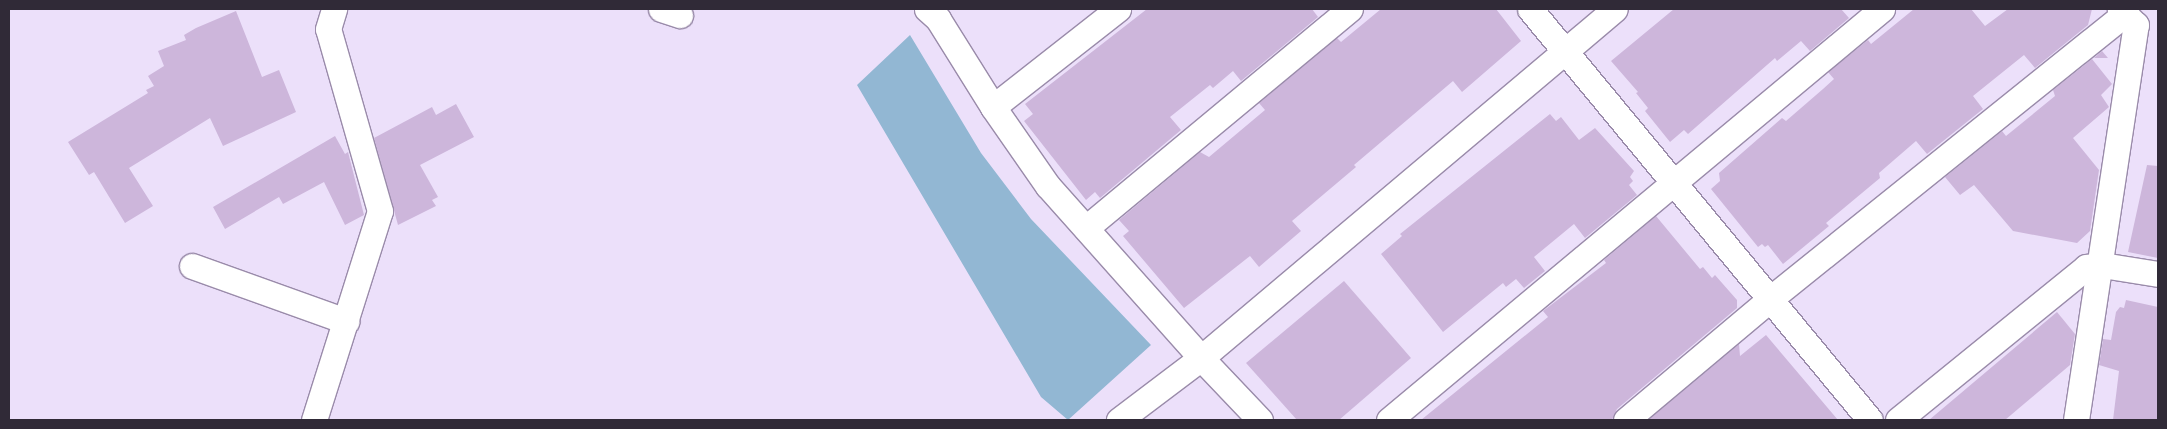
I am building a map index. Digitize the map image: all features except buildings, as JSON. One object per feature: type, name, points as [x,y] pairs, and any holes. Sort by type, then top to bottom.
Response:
[{"type":"street","points":[[314,420],[380,211],[328,29],[334,9]]},
{"type":"street","points":[[927,9],[938,19],[993,107],[1048,186],[1201,358],[1260,420]]},
{"type":"street","points":[[993,107],[1118,9]]},
{"type":"street","points":[[1086,228],[1350,9]]},
{"type":"street","points":[[1530,9],[1870,420]]},
{"type":"street","points":[[1119,420],[1201,358],[1564,50],[1615,9]]},
{"type":"street","points":[[1389,420],[1882,9]]},
{"type":"street","points":[[1626,420],[1770,299],[2123,11],[2136,25],[2102,265],[2076,420]]},
{"type":"street","points":[[1898,420],[2086,267],[2102,265],[2158,274]]},
{"type":"street","points":[[192,266],[346,321]]},
{"type":"water","points":[[910,35],[981,153],[1031,219],[1151,345],[1068,420],[1041,397],[857,85]]}]
